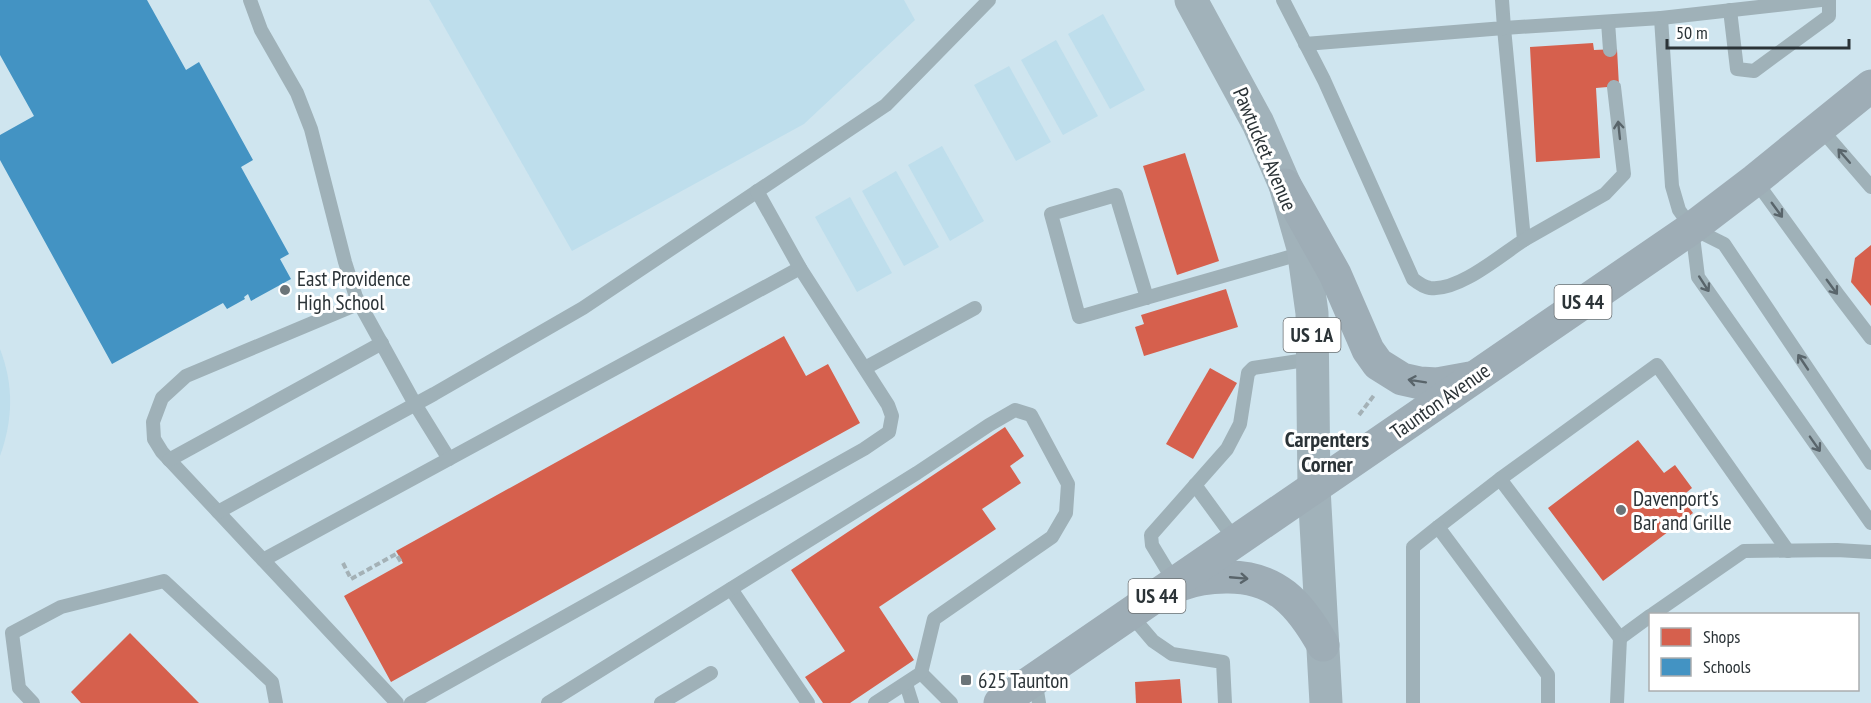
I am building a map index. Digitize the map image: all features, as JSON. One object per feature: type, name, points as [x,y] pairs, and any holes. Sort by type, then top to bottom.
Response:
[{"type":"highway","name":"Taunton Avenue","points":[[1000,703],[1037,691],[1130,614],[1692,228],[1870,90]]},
{"type":"highway","points":[[1285,185],[1335,274],[1368,350],[1378,364],[1402,379],[1420,383],[1437,384],[1475,377]]},
{"type":"highway","points":[[1168,588],[1192,580],[1219,577],[1242,577],[1260,581],[1287,596],[1311,624],[1323,645]]},
{"type":"main road","name":"Pawtucket Avenue","points":[[1191,0],[1258,123],[1285,185],[1303,253],[1312,313],[1314,488],[1326,703]]},
{"type":"lane","points":[[250,0],[261,30],[297,93],[311,129],[345,262],[360,303],[449,459]]},
{"type":"lane","points":[[218,512],[416,404],[583,309],[886,105],[989,0]]},
{"type":"lane","points":[[1283,0],[1413,279],[1430,288],[1450,286],[1473,274],[1524,240],[1605,194],[1624,174],[1614,87]]},
{"type":"lane","points":[[1502,0],[1524,240]]},
{"type":"lane","points":[[1305,44],[1661,18],[1821,0]]},
{"type":"lane","points":[[1730,10],[1737,69],[1754,71],[1829,16],[1829,0]]},
{"type":"lane","points":[[1661,18],[1672,186],[1679,210],[1692,228],[1724,244],[1871,463]]},
{"type":"lane","points":[[1608,22],[1610,50]]},
{"type":"lane","points":[[1820,128],[1871,187]]},
{"type":"lane","points":[[1755,180],[1871,338]]},
{"type":"lane","points":[[411,703],[864,449],[889,432],[892,416],[888,405],[800,268],[757,191]]},
{"type":"lane","points":[[1147,298],[1116,195],[1051,214],[1079,316],[1147,298],[1303,253]]},
{"type":"lane","points":[[1692,228],[1698,277],[1871,523]]},
{"type":"lane","points":[[263,560],[800,268]]},
{"type":"lane","points":[[360,303],[186,376],[162,398],[153,422],[154,439],[162,452],[397,703]]},
{"type":"lane","points":[[865,368],[975,308]]},
{"type":"lane","points":[[170,460],[382,343]]},
{"type":"lane","points":[[1168,588],[1152,545],[1151,535],[1227,449],[1240,424],[1248,373],[1253,368],[1312,359]]},
{"type":"lane","points":[[1413,703],[1413,547],[1500,479],[1657,365],[1788,551]]},
{"type":"lane","points":[[548,703],[917,473],[989,424],[1015,410],[1031,415],[1068,484],[1066,513],[1052,537],[934,619],[921,673],[875,703]]},
{"type":"lane","points":[[1500,479],[1620,638],[1617,703]]},
{"type":"lane","points":[[1195,485],[1236,541]]},
{"type":"lane","points":[[1438,527],[1548,675],[1548,703]]},
{"type":"lane","points":[[1655,613],[1744,551],[1871,552]]},
{"type":"lane","points":[[33,703],[19,688],[6,635],[61,607],[164,581],[272,682],[276,703]]},
{"type":"lane","points":[[731,589],[808,703]]},
{"type":"lane","points":[[1130,614],[1153,641],[1172,654],[1223,662],[1225,703]]},
{"type":"lane","points":[[1620,638],[1649,617]]},
{"type":"lane","points":[[661,703],[711,673]]},
{"type":"lane","points":[[921,673],[951,703]]},
{"type":"lane","points":[[906,684],[912,703]]},
{"type":"path","points":[[1359,415],[1380,387]]},
{"type":"path","points":[[343,563],[351,579],[396,554],[401,562]]},
{"type":"shaded area","points":[[0,0],[1871,0],[1871,703],[0,703]]},
{"type":"shaded area","points":[[429,0],[904,0],[915,20],[804,124],[572,251]]},
{"type":"shaded area","points":[[1103,14],[1145,90],[1110,109],[1068,34]]},
{"type":"shaded area","points":[[1056,40],[1098,116],[1063,135],[1021,60]]},
{"type":"shaded area","points":[[1009,66],[1051,142],[1016,161],[974,85]]},
{"type":"shaded area","points":[[942,146],[984,221],[950,241],[908,165]]},
{"type":"shaded area","points":[[896,171],[939,247],[904,266],[862,191]]},
{"type":"shaded area","points":[[850,197],[892,273],[857,292],[815,217]]},
{"type":"shaded area","points":[[0,349],[8,376],[10,402],[7,429],[0,456]]},
{"type":"building: Shops","points":[[1593,43],[1594,50],[1617,49],[1619,86],[1596,88],[1600,158],[1536,162],[1530,47]]},
{"type":"building: Shops","points":[[1185,153],[1219,261],[1177,275],[1143,166]]},
{"type":"building: Shops","points":[[1871,245],[1871,306],[1851,282],[1855,258]]},
{"type":"building: Shops","points":[[1226,289],[1238,327],[1144,356],[1135,327],[1144,324],[1141,315]]},
{"type":"building: Shops","points":[[784,336],[806,376],[828,364],[860,423],[391,682],[344,596],[403,563],[396,551]]},
{"type":"building: Shops","points":[[1210,368],[1237,383],[1193,459],[1166,444]]},
{"type":"building: Shops","points":[[1005,427],[1024,456],[1010,466],[1021,483],[982,509],[996,529],[879,607],[914,660],[850,703],[823,703],[805,677],[845,651],[791,570]]},
{"type":"building: Shops","name":"Davenport's Bar and Grille","points":[[1638,440],[1664,473],[1675,465],[1692,488],[1681,497],[1693,513],[1603,581],[1548,508]]},
{"type":"building: Shops","points":[[130,633],[199,703],[81,703],[71,692]]},
{"type":"building: Shops","points":[[1180,679],[1182,703],[1136,703],[1135,682]]},
{"type":"building: Schools","name":"East Providence High School","points":[[0,0],[147,0],[186,70],[199,62],[253,160],[241,167],[289,254],[280,259],[291,279],[251,301],[248,294],[244,297],[245,299],[227,309],[223,303],[112,364],[0,160],[0,135],[34,116],[0,55]]},
{"type":"place","name":"East Providence High School","points":[[285,290]]},
{"type":"place","name":"Davenport's Bar and Grille","points":[[1621,510]]},
{"type":"place","name":"625 Taunton","points":[[966,680]]},
{"type":"district","name":"Carpenters Corner","points":[[1327,452]]}]
